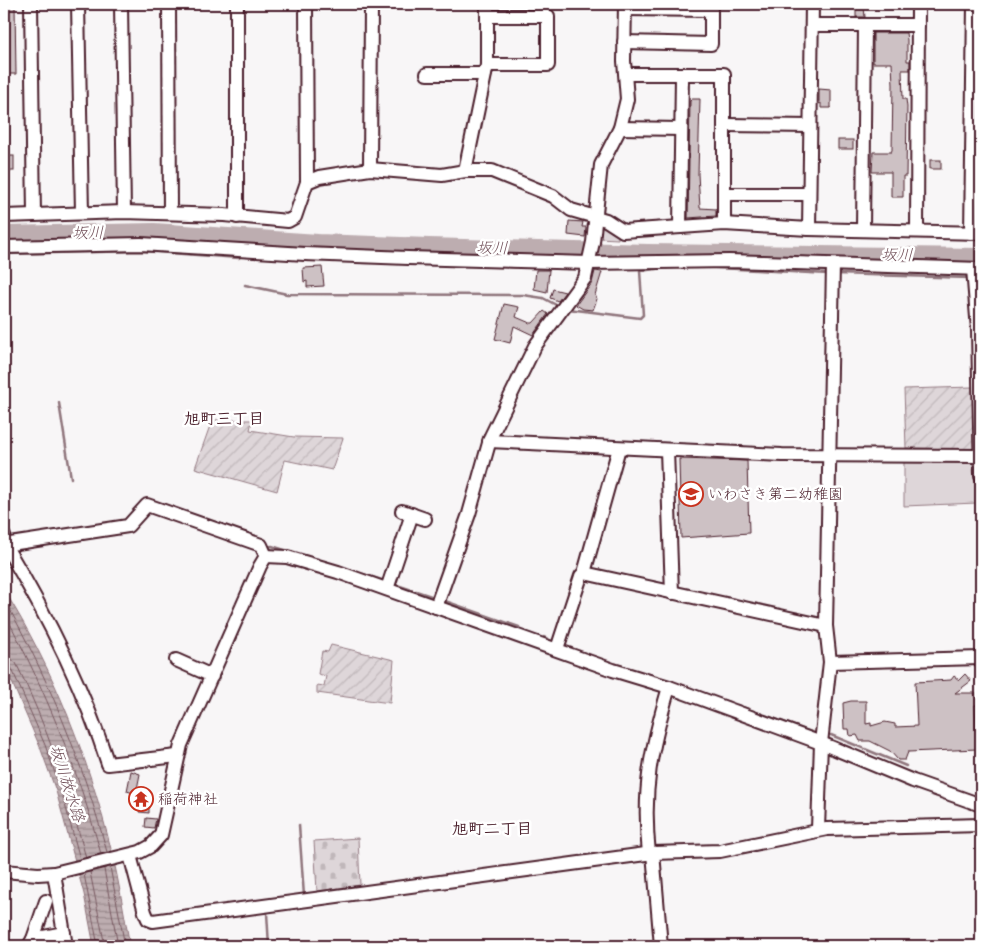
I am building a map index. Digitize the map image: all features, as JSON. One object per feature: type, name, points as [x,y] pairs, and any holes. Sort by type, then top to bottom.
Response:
[{"type":"street","points":[[31,4],[34,215]]},
{"type":"street","points":[[78,4],[82,212]]},
{"type":"street","points":[[121,4],[124,212]]},
{"type":"street","points":[[170,4],[170,213]]},
{"type":"street","points":[[236,216],[237,4]]},
{"type":"street","points":[[4,216],[124,212],[236,216],[288,221],[295,217],[307,182],[306,4]]},
{"type":"street","points":[[370,169],[371,4]]},
{"type":"street","points":[[809,229],[812,4]]},
{"type":"street","points":[[916,232],[918,4]]},
{"type":"street","points":[[307,182],[319,177],[370,169],[442,175],[465,170],[492,171],[552,196],[571,210],[595,215],[623,231],[724,224],[809,229],[976,233],[977,98],[974,4]]},
{"type":"street","points":[[436,607],[469,514],[489,441],[535,346],[570,301],[585,278],[593,242],[601,165],[620,128],[627,99],[624,42],[625,6],[711,10],[711,44],[624,42]]},
{"type":"street","points":[[427,74],[486,69],[548,65],[548,16],[487,10],[486,69],[465,170]]},
{"type":"street","points":[[812,25],[918,25]]},
{"type":"street","points":[[863,230],[865,25]]},
{"type":"street","points":[[626,74],[724,74],[724,224]]},
{"type":"street","points":[[680,228],[682,75]]},
{"type":"street","points":[[724,125],[810,126]]},
{"type":"street","points":[[620,128],[681,129]]},
{"type":"street","points":[[725,194],[809,194]]},
{"type":"street","points":[[4,247],[150,244],[305,254],[590,262],[711,260],[833,271],[975,274],[981,476]]},
{"type":"street","points":[[818,830],[821,743],[830,662],[826,626],[833,271]]},
{"type":"street","points":[[489,441],[782,455],[981,456]]},
{"type":"street","points":[[557,649],[581,576],[584,573],[619,448]]},
{"type":"street","points":[[667,450],[672,593]]},
{"type":"street","points":[[4,871],[38,874],[57,872],[128,855],[151,846],[161,835],[177,756],[266,556],[261,545],[242,537],[146,506],[128,526],[4,542],[68,658],[108,764],[177,756]]},
{"type":"street","points":[[387,589],[407,513],[425,519]]},
{"type":"street","points":[[266,556],[287,556],[387,589],[613,670],[669,687],[821,743],[913,781],[981,805]]},
{"type":"street","points":[[584,573],[826,626]]},
{"type":"street","points":[[830,662],[981,658]]},
{"type":"street","points":[[176,660],[212,676]]},
{"type":"street","points":[[661,946],[651,854],[646,827],[648,773],[651,751],[669,687]]},
{"type":"street","points":[[128,855],[148,919],[153,921],[190,922],[651,854],[720,851],[818,830],[981,825]]},
{"type":"street","points":[[57,872],[66,946]]},
{"type":"street","points":[[31,942],[46,901]]},
{"type":"street","points":[[31,942],[64,933]]},
{"type":"green space","points":[[602,223],[618,234],[618,239],[598,238],[598,224]]},
{"type":"green space","points":[[972,387],[975,449],[906,448],[904,389]]},
{"type":"green space","points":[[212,420],[252,420],[250,430],[294,437],[343,438],[332,470],[285,460],[277,491],[195,468]]},
{"type":"green space","points":[[904,460],[971,461],[976,467],[977,503],[904,506]]},
{"type":"green space","points":[[331,645],[394,660],[390,703],[317,693],[317,685],[324,686],[326,676],[318,674],[322,651],[328,652]]},
{"type":"green space","points":[[358,838],[360,885],[317,891],[314,841]]},
{"type":"water","name":"坂川放水路","points":[[4,590],[54,682],[80,748],[111,849],[130,946],[94,946],[84,894],[56,791],[40,747],[4,664]]},
{"type":"building","points":[[4,5],[15,5],[16,74],[4,74]]},
{"type":"building","points":[[856,7],[864,7],[865,17],[856,17]]},
{"type":"building","points":[[873,33],[906,33],[907,61],[910,61],[910,70],[902,70],[903,99],[906,99],[907,107],[906,176],[903,176],[903,197],[891,197],[891,172],[872,172],[873,152],[891,152],[892,150],[893,85],[892,63],[873,63]]},
{"type":"building","points":[[819,89],[831,90],[831,108],[821,108],[821,103],[819,104]]},
{"type":"building","points":[[692,99],[700,99],[698,174],[700,208],[716,209],[716,216],[688,218],[690,101]]},
{"type":"building","points":[[838,140],[853,140],[853,149],[838,149]]},
{"type":"building","points":[[4,156],[14,156],[14,171],[4,171]]},
{"type":"building","points":[[930,160],[941,160],[941,169],[930,169]]},
{"type":"building","points":[[569,221],[583,222],[582,227],[586,227],[585,237],[568,235]]},
{"type":"building","points":[[322,267],[324,286],[307,287],[307,281],[304,282],[303,268]]},
{"type":"building","points":[[536,270],[549,270],[547,292],[534,289]]},
{"type":"building","points":[[595,271],[602,272],[595,295],[597,299],[593,310],[583,309],[576,305],[592,283]]},
{"type":"building","points":[[553,289],[565,292],[558,301],[550,298]]},
{"type":"building","points":[[504,304],[519,307],[516,317],[530,323],[533,323],[544,311],[548,314],[533,335],[514,326],[510,343],[495,339]]},
{"type":"building","name":"いわさき第二幼稚園","points":[[679,459],[747,461],[749,533],[681,538]]},
{"type":"building","points":[[965,674],[971,681],[955,693],[975,693],[975,698],[978,697],[979,705],[975,705],[977,749],[908,752],[905,760],[898,760],[890,751],[870,741],[860,741],[857,735],[850,736],[849,729],[844,729],[843,703],[851,701],[866,701],[866,724],[871,723],[871,726],[885,722],[895,724],[895,727],[917,726],[915,682],[951,680],[954,676],[959,680]]},
{"type":"building","points":[[131,771],[140,774],[136,794],[127,791]]},
{"type":"building","points":[[139,796],[149,797],[149,813],[139,812],[140,809],[137,808]]},
{"type":"building","points":[[146,818],[156,819],[154,828],[145,827]]},
{"type":"waterway","name":"坂川","points":[[4,234],[154,231],[318,242],[429,246],[648,252],[981,256]]},
{"type":"waterway","points":[[4,254],[142,251],[239,258]]},
{"type":"waterway","points":[[701,267],[828,274]]},
{"type":"waterway","points":[[568,309],[640,318],[643,315],[640,271],[663,268]]},
{"type":"waterway","points":[[836,274],[970,278]]},
{"type":"waterway","points":[[245,285],[287,294],[523,295],[543,298],[558,306]]},
{"type":"waterway","points":[[59,403],[71,478]]},
{"type":"waterway","points":[[265,547],[272,546],[291,552]]},
{"type":"waterway","points":[[363,574],[385,581]]},
{"type":"waterway","points":[[394,584],[412,590]]},
{"type":"waterway","points":[[416,591],[434,597]]},
{"type":"waterway","points":[[445,601],[519,627]]},
{"type":"waterway","points":[[544,637],[554,642]]},
{"type":"waterway","points":[[716,698],[729,702]]},
{"type":"waterway","points":[[737,705],[814,733]]},
{"type":"waterway","points":[[831,735],[906,766]]},
{"type":"waterway","points":[[299,825],[304,896]]},
{"type":"waterway","points":[[267,913],[269,946]]},
{"type":"place","name":"いわさき第二幼稚園","points":[[691,494]]},
{"type":"place","name":"稲荷神社","points":[[141,799]]},
{"type":"district","name":"旭町三丁目","points":[[224,418]]},
{"type":"district","name":"旭町二丁目","points":[[492,828]]}]
